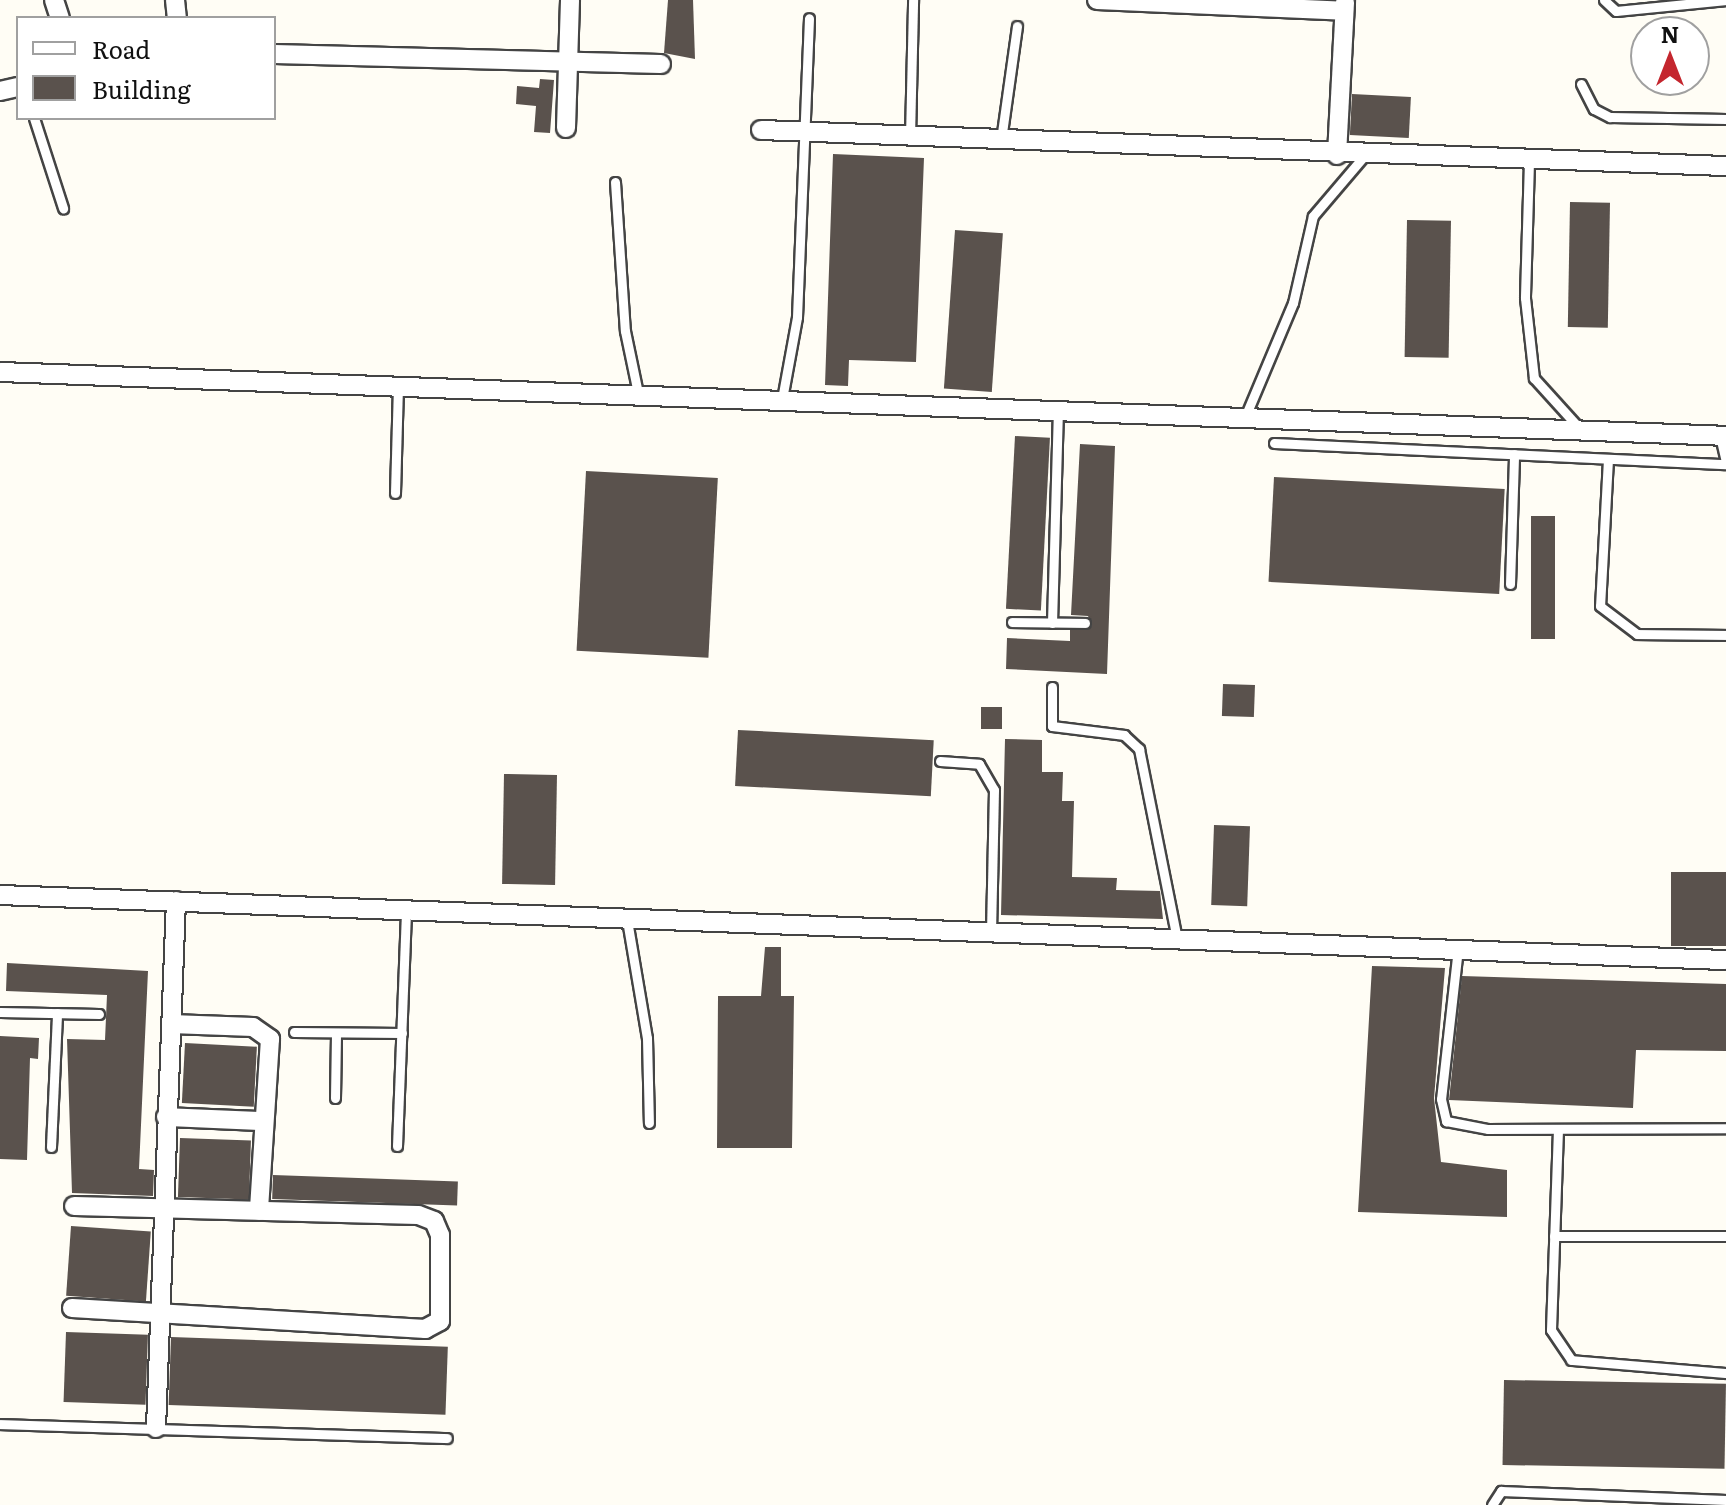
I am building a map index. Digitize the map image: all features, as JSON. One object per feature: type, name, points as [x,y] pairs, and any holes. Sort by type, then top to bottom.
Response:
[{"type":"street","points":[[566,128],[570,0]]},
{"type":"street","points":[[1097,0],[1344,5],[1337,155]]},
{"type":"street","points":[[276,54],[568,59],[661,64]]},
{"type":"street","points":[[761,130],[804,135],[1001,144],[1726,166]]},
{"type":"street","points":[[0,372],[398,384],[1723,436]]},
{"type":"street","points":[[0,895],[1726,960]]},
{"type":"street","points":[[156,1428],[161,1208],[176,901]]},
{"type":"street","points":[[171,1024],[264,1031],[270,1039],[262,1121],[259,1211]]},
{"type":"street","points":[[166,1117],[262,1121]]},
{"type":"street","points":[[72,1308],[425,1329],[440,1321],[434,1221],[259,1211],[74,1206]]},
{"type":"lane","points":[[910,140],[913,0]]},
{"type":"lane","points":[[1604,0],[1616,11],[1726,0]]},
{"type":"lane","points":[[782,399],[797,317],[809,18]]},
{"type":"lane","points":[[1001,144],[1017,26]]},
{"type":"lane","points":[[1581,84],[1594,109],[1610,117],[1726,119]]},
{"type":"lane","points":[[35,120],[63,208]]},
{"type":"lane","points":[[1245,417],[1293,303],[1313,216],[1364,156]]},
{"type":"lane","points":[[1529,161],[1525,298],[1534,378],[1582,431]]},
{"type":"lane","points":[[615,182],[625,331],[638,393]]},
{"type":"lane","points":[[395,493],[398,384]]},
{"type":"lane","points":[[1052,623],[1058,410]]},
{"type":"lane","points":[[1274,443],[1726,463],[1723,436]]},
{"type":"lane","points":[[1510,584],[1514,454]]},
{"type":"lane","points":[[1608,459],[1600,606],[1637,634],[1726,635]]},
{"type":"lane","points":[[1012,622],[1085,623]]},
{"type":"lane","points":[[1052,687],[1052,726],[1124,735],[1139,749],[1177,939]]},
{"type":"lane","points":[[940,761],[979,764],[994,790],[991,932]]},
{"type":"lane","points":[[397,1146],[406,910]]},
{"type":"lane","points":[[627,920],[647,1038],[649,1123]]},
{"type":"lane","points":[[1458,948],[1441,1099],[1446,1121],[1558,1129],[1726,1128]]},
{"type":"lane","points":[[0,1012],[99,1014]]},
{"type":"lane","points":[[51,1147],[57,1013]]},
{"type":"lane","points":[[294,1032],[402,1033]]},
{"type":"lane","points":[[335,1098],[336,1033]]},
{"type":"lane","points":[[1558,1129],[1551,1330],[1571,1360],[1726,1373]]},
{"type":"lane","points":[[1554,1236],[1726,1236]]},
{"type":"lane","points":[[0,1424],[447,1438]]},
{"type":"lane","points":[[1492,1505],[1501,1491],[1726,1500]]},
{"type":"building","points":[[668,0],[693,0],[695,59],[664,53]]},
{"type":"building","points":[[540,79],[554,80],[550,133],[534,132],[536,106],[516,104],[517,86],[539,88]]},
{"type":"building","points":[[1352,94],[1411,97],[1409,138],[1350,135]]},
{"type":"building","points":[[833,154],[924,158],[916,362],[849,360],[848,386],[825,385]]},
{"type":"building","points":[[1570,202],[1610,203],[1608,328],[1568,327]]},
{"type":"building","points":[[1407,220],[1451,221],[1449,358],[1405,357]]},
{"type":"building","points":[[955,230],[1003,233],[992,392],[944,389]]},
{"type":"building","points":[[1015,436],[1050,438],[1041,611],[1006,609]]},
{"type":"building","points":[[1080,444],[1115,446],[1107,674],[1006,669],[1007,638],[1070,641],[1070,630],[1092,626],[1088,616],[1071,615]]},
{"type":"building","points":[[586,471],[718,478],[708,658],[577,651]]},
{"type":"building","points":[[1274,477],[1505,489],[1499,594],[1269,582]]},
{"type":"building","points":[[1531,516],[1555,516],[1555,639],[1531,639]]},
{"type":"building","points":[[1223,684],[1255,685],[1254,717],[1222,716]]},
{"type":"building","points":[[981,707],[1002,707],[1002,729],[981,729]]},
{"type":"building","points":[[738,730],[934,740],[931,796],[735,786]]},
{"type":"building","points":[[1005,739],[1042,740],[1042,772],[1063,772],[1062,801],[1074,801],[1072,877],[1117,878],[1116,890],[1160,891],[1163,919],[1001,915]]},
{"type":"building","points":[[504,774],[557,775],[555,885],[502,884]]},
{"type":"building","points":[[1214,825],[1250,826],[1247,906],[1211,905]]},
{"type":"building","points":[[1671,872],[1726,872],[1726,946],[1671,946]]},
{"type":"building","points":[[765,947],[781,947],[781,996],[794,996],[792,1148],[717,1148],[718,996],[761,996]]},
{"type":"building","points":[[7,963],[148,971],[139,1169],[154,1170],[153,1196],[72,1193],[67,1039],[105,1040],[107,995],[6,991]]},
{"type":"building","points":[[1372,966],[1445,968],[1434,1098],[1441,1162],[1507,1170],[1507,1217],[1358,1212]]},
{"type":"building","points":[[1462,976],[1726,984],[1726,1051],[1636,1050],[1633,1108],[1449,1100]]},
{"type":"building","points":[[0,1036],[39,1038],[38,1059],[30,1058],[27,1160],[0,1159]]},
{"type":"building","points":[[185,1043],[257,1047],[254,1107],[182,1103]]},
{"type":"building","points":[[180,1138],[251,1140],[249,1199],[178,1197]]},
{"type":"building","points":[[273,1175],[458,1181],[457,1205],[272,1199]]},
{"type":"building","points":[[71,1226],[151,1232],[146,1301],[66,1296]]},
{"type":"building","points":[[66,1332],[148,1335],[146,1405],[64,1402]]},
{"type":"building","points":[[171,1337],[448,1347],[445,1415],[169,1405]]},
{"type":"building","points":[[1504,1380],[1726,1384],[1724,1469],[1503,1465]]}]
